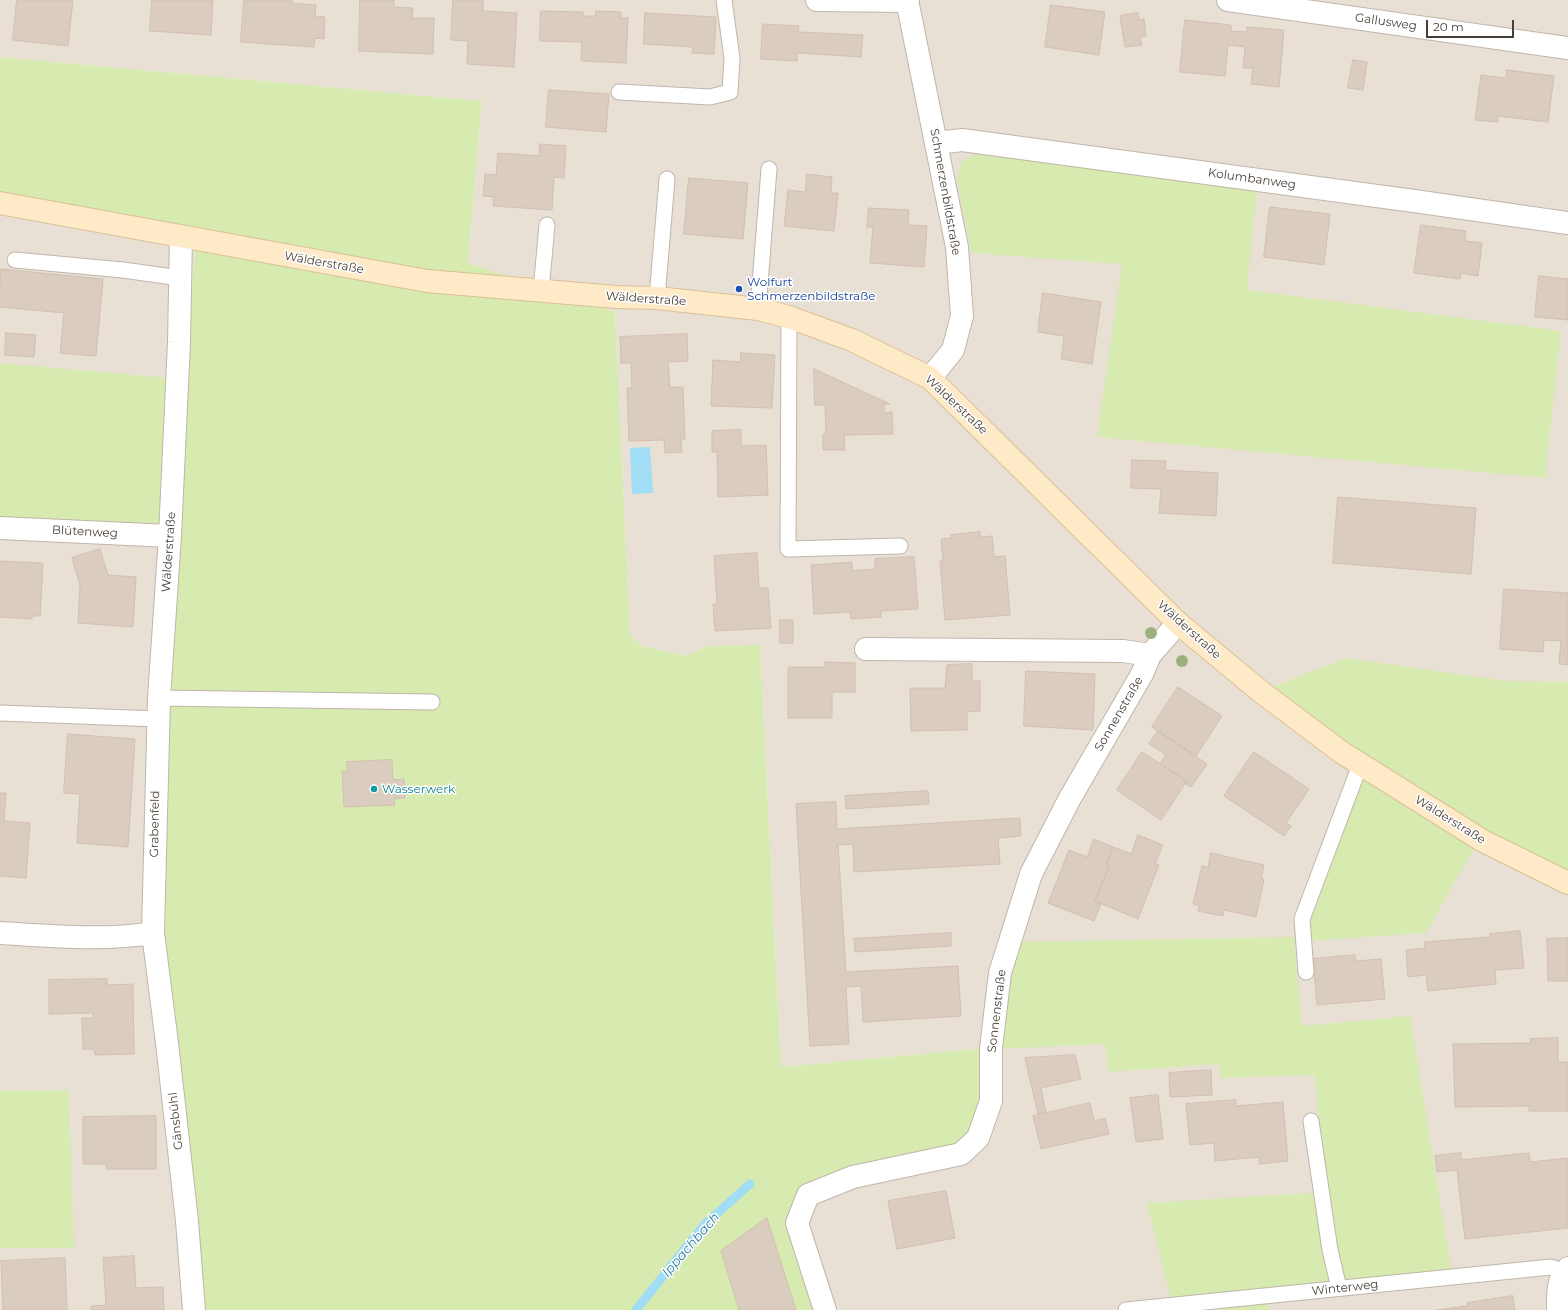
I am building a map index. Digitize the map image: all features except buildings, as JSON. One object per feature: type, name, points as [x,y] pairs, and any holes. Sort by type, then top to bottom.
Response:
[{"type":"main road","name":"Wälderstraße","points":[[0,203],[427,281],[616,297],[657,298],[758,309],[789,317],[852,340],[930,378],[1178,623],[1260,691],[1360,765],[1483,841],[1568,883]]},
{"type":"street","points":[[817,0],[908,1]]},
{"type":"street","name":"Gallusweg","points":[[1228,0],[1568,48]]},
{"type":"street","name":"Schmerzenbildstraße","points":[[908,1],[957,247],[962,316],[953,350],[930,378]]},
{"type":"street","name":"Kolumbanweg","points":[[937,143],[962,140],[1568,223]]},
{"type":"street","name":"Wälderstraße","points":[[158,709],[170,536],[179,342],[181,237]]},
{"type":"street","name":"Blütenweg","points":[[0,528],[170,536]]},
{"type":"street","name":"Sonnenstraße","points":[[825,1310],[797,1222],[808,1194],[853,1177],[961,1154],[978,1138],[990,1101],[991,1048],[1000,973],[1031,874],[1070,798],[1142,674],[1150,655],[1178,623]]},
{"type":"street","points":[[866,649],[1124,651],[1150,655]]},
{"type":"street","name":"Grabenfeld","points":[[153,933],[158,709]]},
{"type":"street","points":[[0,933],[82,938],[128,937],[153,933]]},
{"type":"street","name":"Gänsbühl","points":[[153,933],[187,1221],[194,1310]]},
{"type":"street","points":[[1558,1310],[1558,1290],[1566,1270]]},
{"type":"lane","points":[[619,92],[710,97],[730,92],[732,58],[724,0]]},
{"type":"lane","points":[[758,309],[769,169]]},
{"type":"lane","points":[[657,298],[667,178]]},
{"type":"lane","points":[[541,290],[547,225]]},
{"type":"lane","points":[[15,260],[123,270],[180,278]]},
{"type":"lane","points":[[789,317],[788,550],[900,546]]},
{"type":"lane","points":[[0,713],[432,702]]},
{"type":"lane","points":[[1306,972],[1302,919],[1360,765]]},
{"type":"lane","points":[[1311,1121],[1330,1250],[1339,1288]]},
{"type":"lane","name":"Winterweg","points":[[1126,1310],[1551,1267],[1566,1270]]},
{"type":"shaded area","points":[[0,0],[1568,0],[1568,1310],[823,1310],[795,1223],[985,1048],[781,1067],[760,645],[707,646],[686,656],[642,646],[630,635],[615,312],[468,264],[482,101],[0,57]]},
{"type":"shaded area","points":[[0,193],[198,227],[182,379],[197,1310],[0,1310]]},
{"type":"green space","points":[[0,57],[482,101],[468,263],[615,312],[630,635],[642,646],[686,656],[707,646],[760,645],[781,1067],[985,1048],[987,1102],[960,1152],[807,1193],[795,1223],[823,1310],[198,1310],[156,932],[175,534],[0,523],[0,363],[182,379],[198,227],[0,193]]},
{"type":"green space","points":[[1007,153],[1257,190],[1248,290],[1561,331],[1545,478],[1097,437],[1122,264],[971,253],[957,177],[962,161],[977,154]]},
{"type":"green space","points":[[1346,658],[1506,681],[1568,682],[1568,878],[1482,834],[1426,933],[1294,942],[1302,1026],[1410,1016],[1452,1274],[1266,1293],[1268,1310],[1177,1310],[1172,1304],[1147,1203],[1325,1192],[1315,1075],[1221,1078],[1218,1064],[1109,1072],[1105,1044],[1001,1049],[1006,974],[1016,942],[1294,937],[1313,898],[1362,769],[1265,690]]},
{"type":"green space","points":[[69,1090],[74,1248],[0,1248],[0,1091]]},
{"type":"water","points":[[650,447],[653,493],[632,494],[630,448]]},
{"type":"waterway","name":"Ippachbach","points":[[636,1310],[704,1225],[750,1184]]},
{"type":"place","name":"Wolfurt Schmerzenbildstraße","points":[[739,289]]},
{"type":"place","name":"Wasserwerk","points":[[374,789]]}]
